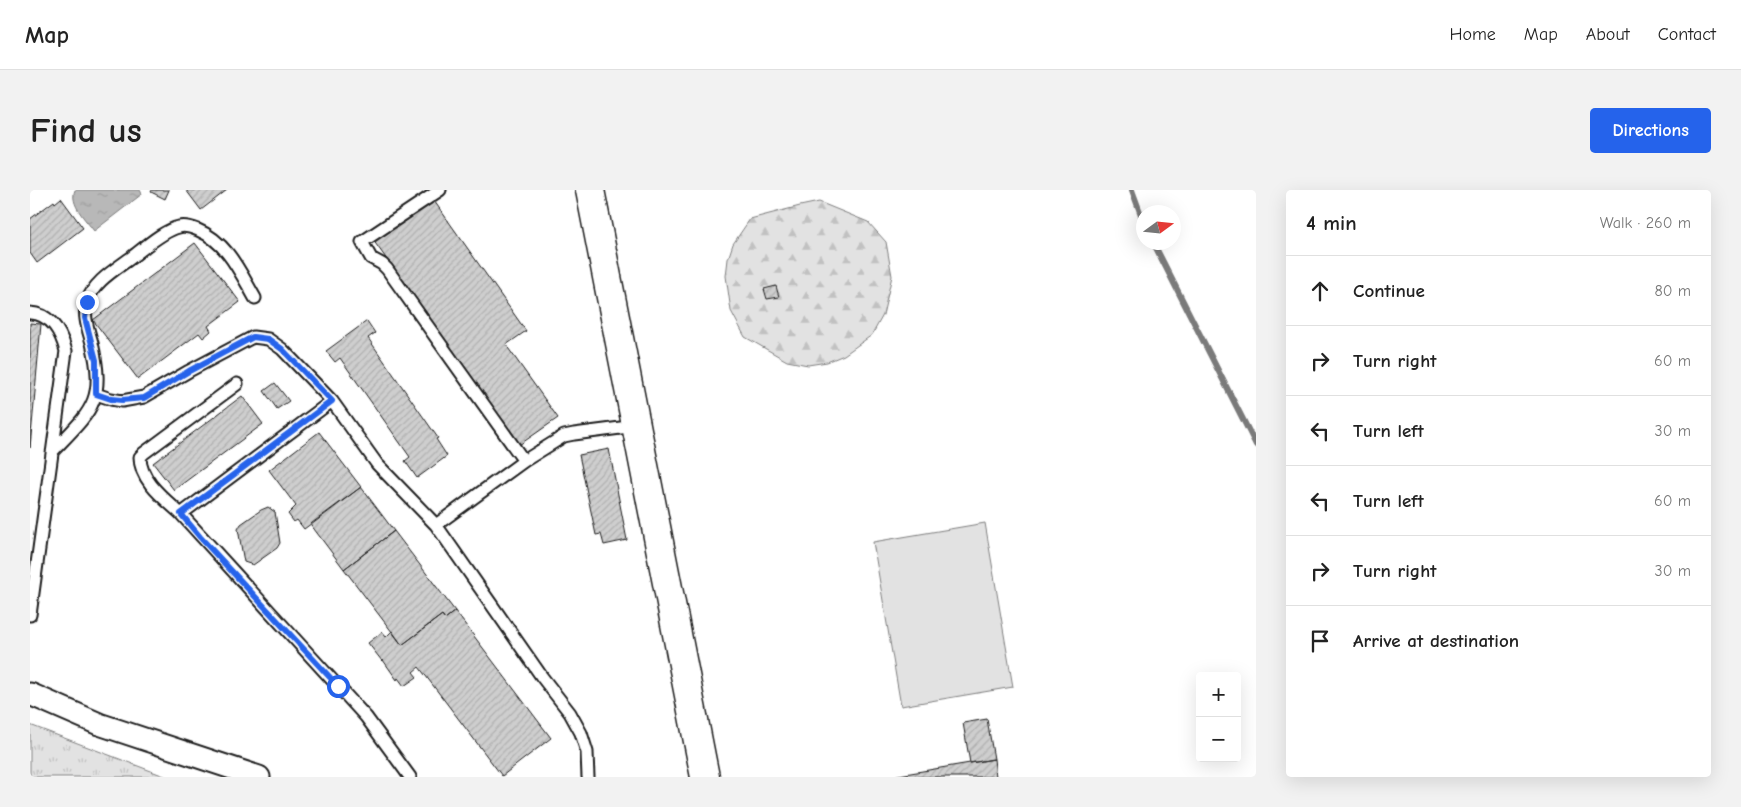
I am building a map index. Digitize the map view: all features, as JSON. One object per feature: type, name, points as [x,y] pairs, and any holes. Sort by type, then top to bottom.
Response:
[{"type":"street","points":[[590,190],[705,777]]},
{"type":"street","points":[[30,694],[99,724],[259,777]]},
{"type":"lane","points":[[440,190],[362,242],[372,258],[388,269],[524,461]]},
{"type":"lane","points":[[52,452],[89,411],[96,394],[96,360],[85,318],[87,302],[95,286],[108,275],[166,233],[180,226],[192,227],[219,242],[235,263],[255,298]]},
{"type":"lane","points":[[30,312],[47,318],[56,326],[66,351],[30,615]]},
{"type":"lane","points":[[96,394],[122,400],[144,398],[189,371],[253,337],[268,339],[282,349],[332,401],[377,464],[436,525],[542,677],[570,713],[581,733],[587,752],[588,777]]},
{"type":"lane","points":[[237,384],[144,452],[140,458],[140,464],[153,486],[181,514],[366,717],[410,777]]},
{"type":"lane","points":[[181,514],[332,401]]},
{"type":"lane","points":[[436,525],[524,461],[564,436],[636,426]]},
{"type":"green space","points":[[819,202],[868,222],[886,242],[892,276],[883,315],[872,335],[844,355],[827,362],[808,365],[787,361],[745,337],[731,311],[726,276],[728,259],[733,244],[750,219]]},
{"type":"green space","points":[[985,523],[1013,687],[901,706],[873,542]]},
{"type":"green space","points":[[30,725],[167,777],[30,777]]},
{"type":"water","points":[[75,190],[140,190],[142,194],[94,231],[76,206],[74,201]]},
{"type":"building","points":[[152,190],[169,190],[165,199],[151,192]]},
{"type":"building","points":[[186,190],[227,190],[201,210]]},
{"type":"building","points":[[61,198],[83,228],[37,263],[30,253],[30,219]]},
{"type":"building","points":[[432,198],[526,331],[506,345],[558,418],[519,445],[373,240]]},
{"type":"building","points":[[195,243],[240,302],[208,326],[211,331],[203,338],[199,333],[138,379],[93,320]]},
{"type":"building","points":[[776,286],[779,297],[767,299],[764,289]]},
{"type":"building","points":[[367,321],[375,333],[368,338],[438,438],[436,439],[447,456],[417,478],[405,461],[410,457],[340,358],[335,362],[326,351]]},
{"type":"building","points":[[30,323],[41,324],[30,448]]},
{"type":"building","points":[[275,383],[289,401],[277,409],[264,391]]},
{"type":"building","points":[[242,396],[263,424],[174,490],[153,463]]},
{"type":"building","points":[[319,432],[361,487],[304,529],[297,520],[294,522],[288,514],[296,506],[269,470]]},
{"type":"building","points":[[609,449],[627,540],[604,545],[601,534],[596,535],[579,455]]},
{"type":"building","points":[[361,487],[394,531],[344,569],[311,525]]},
{"type":"building","points":[[268,507],[275,512],[280,543],[277,548],[253,565],[244,562],[238,529],[241,524]]},
{"type":"building","points":[[394,531],[455,611],[445,619],[442,615],[402,645],[344,569]]},
{"type":"building","points":[[455,611],[551,738],[502,776],[419,667],[413,672],[417,677],[404,686],[398,678],[397,680],[368,643],[382,632],[386,637],[392,631],[402,645],[442,615],[445,619]]},
{"type":"building","points":[[987,719],[994,759],[970,763],[963,723]]},
{"type":"building","points":[[994,759],[996,777],[887,777],[970,763]]},
{"type":"waterway","points":[[1132,190],[1137,205]]},
{"type":"waterway","points":[[1157,250],[1256,445]]},
{"type":"route","points":[[87,302],[85,318],[96,360],[96,394],[122,400],[144,398],[189,371],[253,337],[268,339],[282,349],[332,401],[181,514],[338,686]]}]
